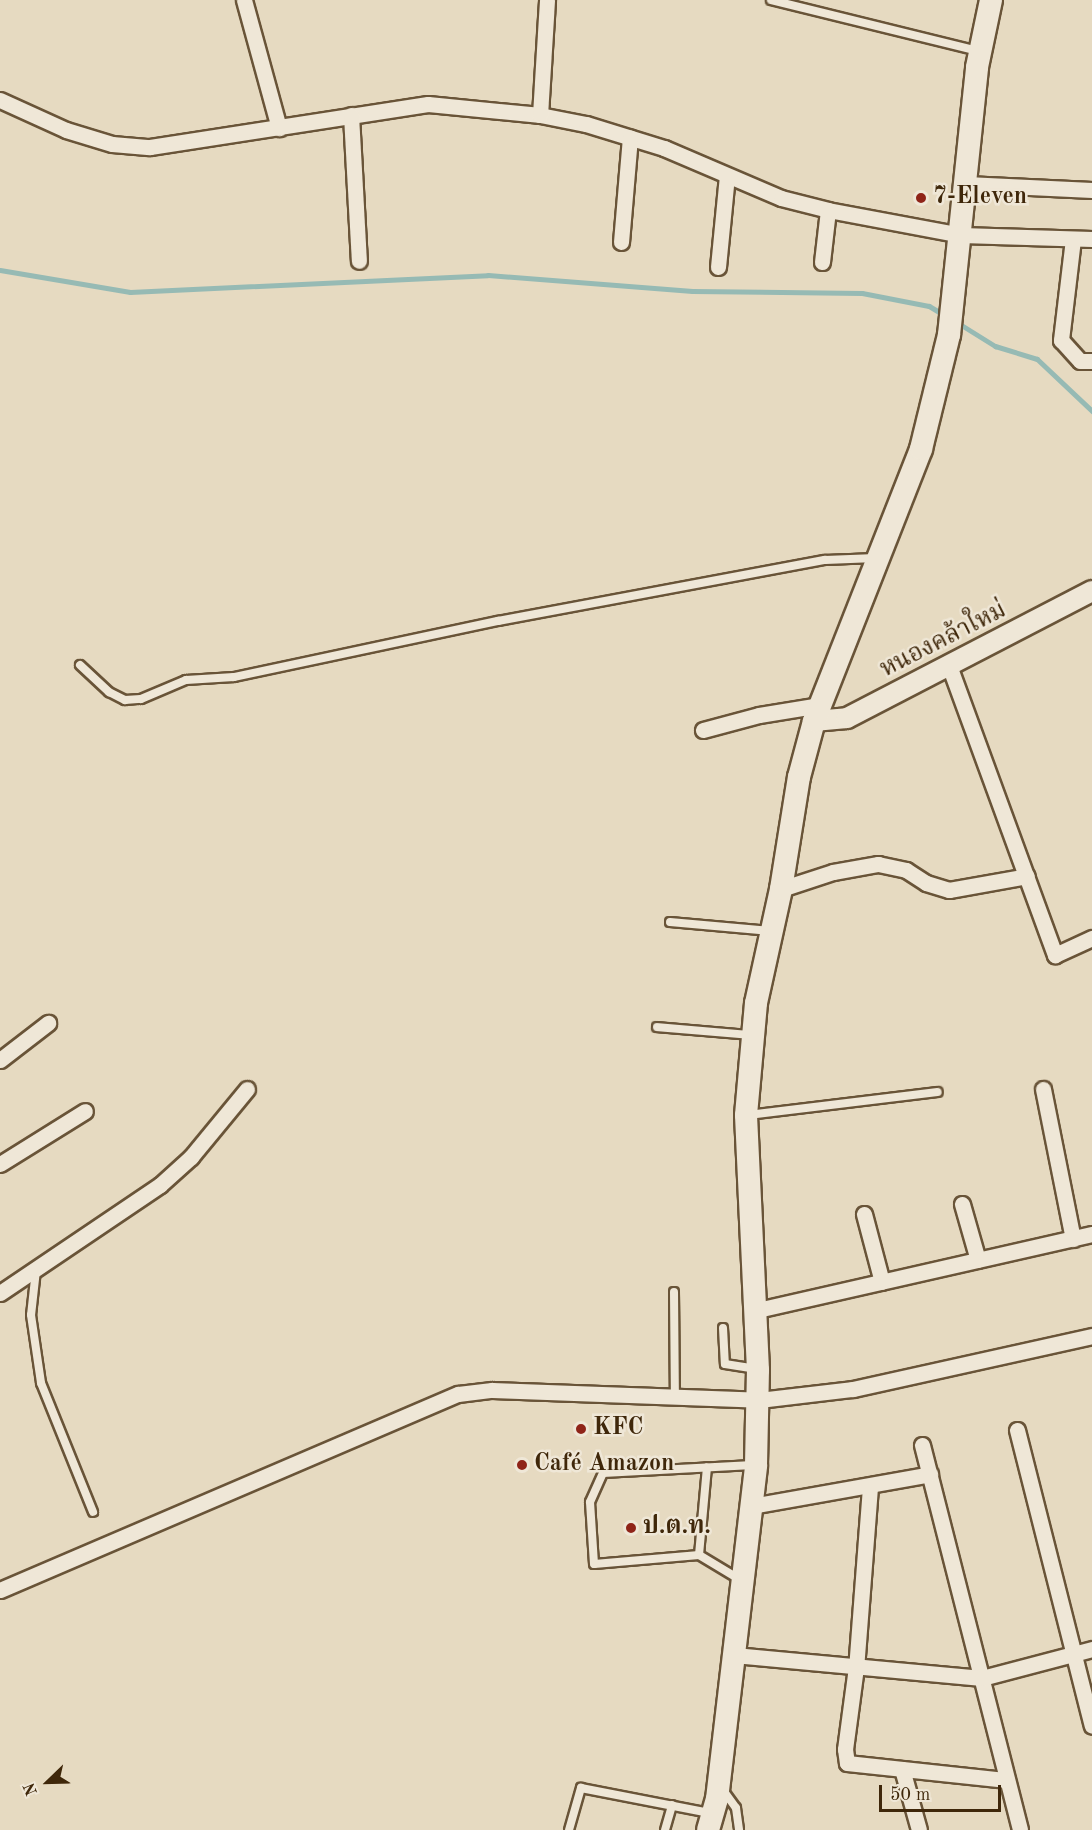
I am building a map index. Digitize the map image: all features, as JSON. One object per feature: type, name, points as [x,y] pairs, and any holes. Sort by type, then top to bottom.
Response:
[{"type":"main road","points":[[711,1822],[718,1784],[756,1465],[759,1400],[753,1311],[746,1115],[753,1035],[781,889],[799,777],[817,713],[921,449],[949,334],[980,51],[991,0]]},
{"type":"street","points":[[244,0],[279,128]]},
{"type":"street","points":[[540,115],[547,0]]},
{"type":"street","points":[[0,100],[66,130],[112,144],[150,147],[428,104],[540,115],[630,137],[781,198],[828,210],[961,235],[1092,239]]},
{"type":"street","points":[[351,115],[359,261]]},
{"type":"street","points":[[621,242],[630,137]]},
{"type":"street","points":[[718,267],[727,177]]},
{"type":"street","points":[[966,184],[1092,189]]},
{"type":"street","points":[[822,262],[828,210]]},
{"type":"street","points":[[1073,239],[1060,340],[1080,361],[1092,361]]},
{"type":"street","name":"หนองคล้าใหม่","points":[[817,713],[847,718],[950,668],[1092,591]]},
{"type":"street","points":[[950,668],[1055,955],[1092,938]]},
{"type":"street","points":[[703,730],[759,715],[817,713]]},
{"type":"street","points":[[781,889],[833,872],[878,864],[906,870],[926,883],[950,890],[1027,876]]},
{"type":"street","points":[[0,1060],[48,1023]]},
{"type":"street","points":[[0,1293],[160,1185],[190,1157],[247,1089]]},
{"type":"street","points":[[1043,1089],[1073,1239]]},
{"type":"street","points":[[0,1164],[85,1111]]},
{"type":"street","points":[[962,1204],[978,1260]]},
{"type":"street","points":[[864,1214],[882,1282]]},
{"type":"street","points":[[753,1311],[1092,1234]]},
{"type":"street","points":[[0,1590],[458,1394],[492,1390],[759,1400],[853,1389],[1091,1339]]},
{"type":"street","points":[[1017,1430],[1092,1726]]},
{"type":"street","points":[[922,1445],[1020,1830]]},
{"type":"street","points":[[751,1506],[870,1487],[930,1474]]},
{"type":"street","points":[[870,1487],[856,1667],[845,1749],[847,1763],[1006,1780]]},
{"type":"street","points":[[734,1655],[982,1678],[1092,1649]]},
{"type":"street","points":[[902,1769],[919,1830]]},
{"type":"lane","points":[[771,0],[980,51]]},
{"type":"lane","points":[[80,665],[109,692],[125,700],[141,699],[186,680],[234,677],[508,619],[825,560],[877,558]]},
{"type":"lane","points":[[670,922],[772,932]]},
{"type":"lane","points":[[657,1026],[753,1035]]},
{"type":"lane","points":[[746,1115],[939,1092]]},
{"type":"lane","points":[[36,1268],[31,1316],[41,1383],[93,1512]]},
{"type":"lane","points":[[674,1292],[675,1396]]},
{"type":"lane","points":[[723,1328],[725,1364],[758,1370]]},
{"type":"lane","points":[[743,1582],[699,1555],[594,1564],[590,1502],[603,1473],[756,1465]]},
{"type":"lane","points":[[699,1555],[707,1467]]},
{"type":"lane","points":[[718,1784],[736,1808],[739,1830]]},
{"type":"lane","points":[[569,1830],[581,1788],[672,1805],[711,1822]]},
{"type":"lane","points":[[665,1830],[672,1805]]},
{"type":"waterway","points":[[0,270],[130,292],[488,275],[692,291],[862,293],[929,306],[944,315]]},
{"type":"waterway","points":[[958,323],[995,346],[1037,359],[1092,411]]},
{"type":"place","name":"7-Eleven","points":[[921,198]]},
{"type":"place","name":"KFC","points":[[581,1429]]},
{"type":"place","name":"Café Amazon","points":[[522,1465]]},
{"type":"place","name":"ป.ต.ท.","points":[[631,1528]]}]
